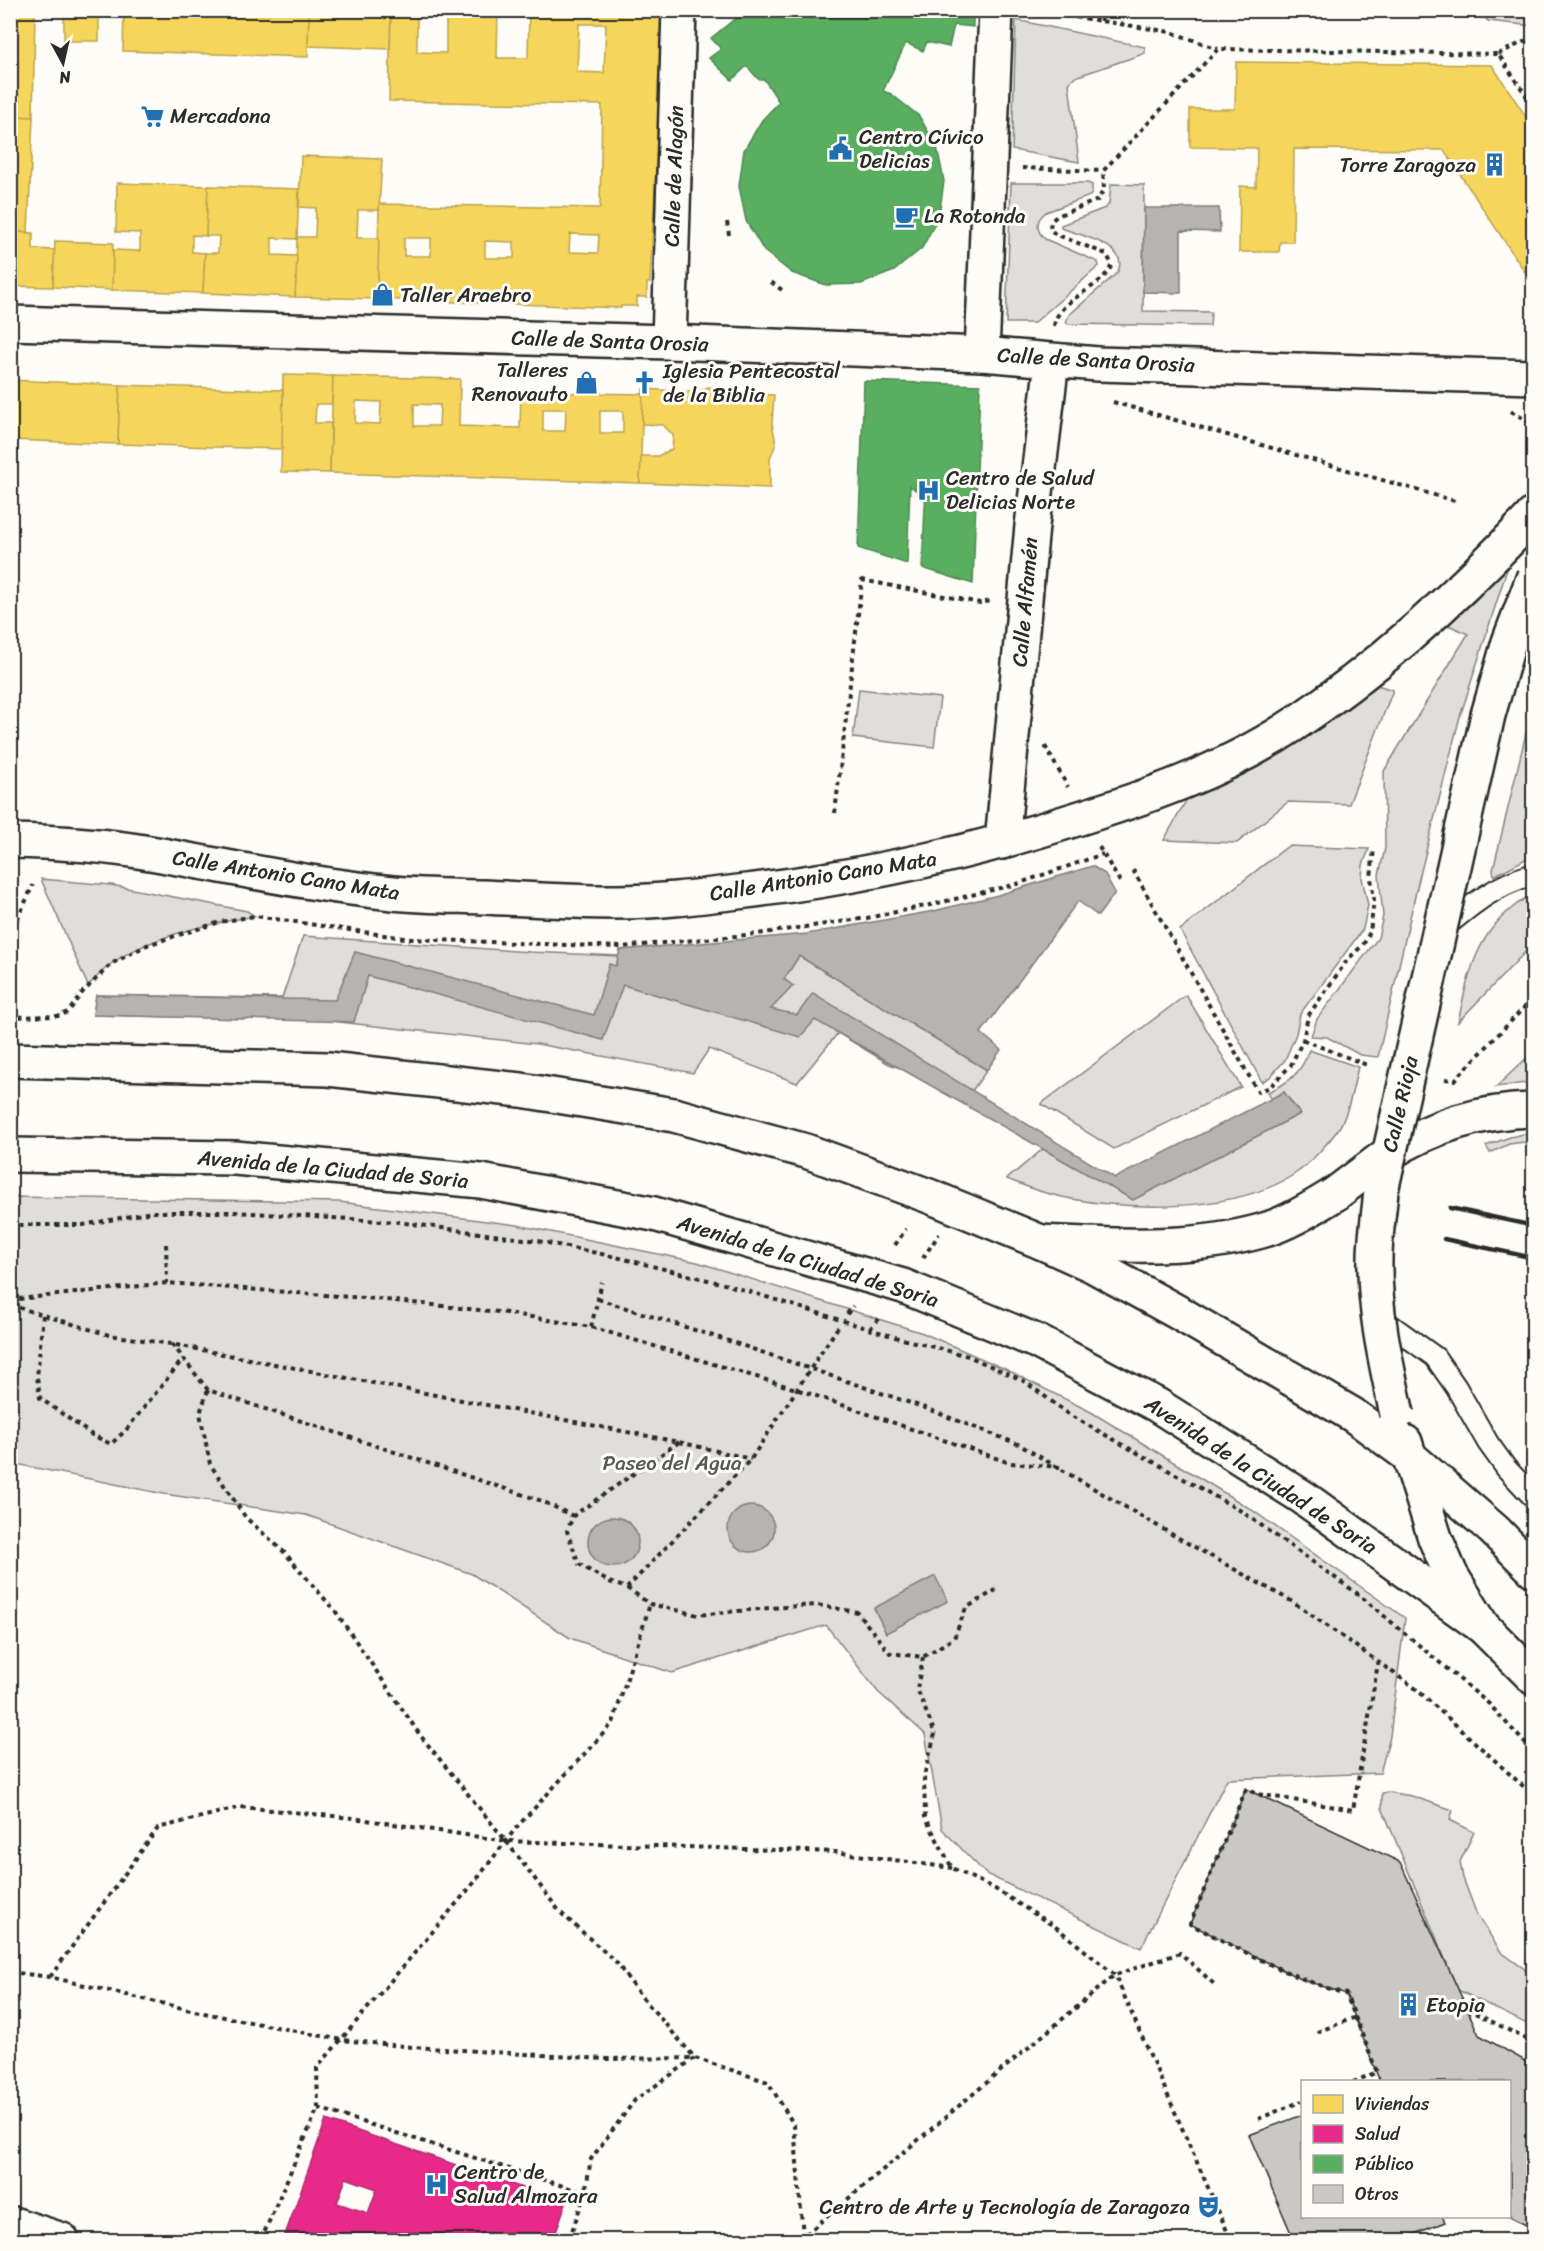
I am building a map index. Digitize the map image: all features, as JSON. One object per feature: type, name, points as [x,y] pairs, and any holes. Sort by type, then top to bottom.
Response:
[{"type":"main road","name":"Calle de Alagón","points":[[669,342],[679,10]]},
{"type":"main road","points":[[982,354],[996,10]]},
{"type":"main road","name":"Calle de Santa Orosia","points":[[10,323],[669,342],[982,354],[1053,347],[1533,377]]},
{"type":"main road","name":"Calle Alfamén","points":[[1002,842],[1025,595],[1053,347]]},
{"type":"main road","name":"Calle Antonio Cano Mata","points":[[10,841],[67,843],[147,852],[275,878],[395,894],[617,902],[675,899],[833,879],[912,864],[1002,842],[1114,807],[1184,782],[1240,755],[1292,726],[1364,673],[1446,602],[1533,514]]},
{"type":"main road","name":"Calle Rioja","points":[[1483,1626],[1451,1575],[1435,1538],[1409,1456],[1397,1414],[1378,1316],[1375,1258],[1381,1191],[1388,1154],[1488,715],[1509,642],[1533,576]]},
{"type":"main road","points":[[10,1060],[328,1069],[521,1090],[674,1115],[806,1151],[929,1196],[1041,1242],[1094,1266],[1179,1313],[1353,1415],[1409,1456],[1494,1530],[1533,1570]]},
{"type":"main road","points":[[1041,1242],[1138,1245],[1227,1238],[1262,1231],[1288,1220],[1335,1194],[1407,1142],[1451,1123],[1473,1117],[1533,1110]]},
{"type":"main road","name":"Avenida de la Ciudad de Soria","points":[[10,1155],[235,1158],[481,1181],[654,1214],[903,1286],[1036,1341],[1157,1405],[1304,1498],[1483,1626],[1533,1678]]},
{"type":"main road","points":[[10,2223],[62,2241]]},
{"type":"lane","points":[[1438,933],[1482,896],[1519,878],[1533,874]]},
{"type":"lane","points":[[1378,1316],[1435,1357],[1456,1387],[1488,1443],[1506,1468],[1533,1498]]},
{"type":"path","points":[[1031,10],[1171,32],[1218,48],[1498,54],[1533,37]]},
{"type":"path","points":[[1101,10],[1101,21]]},
{"type":"path","points":[[1053,347],[1058,314],[1111,267],[1111,260],[1106,254],[1055,234],[1050,225],[1053,219],[1098,200],[1104,189],[1103,171],[1218,48]]},
{"type":"path","points":[[1498,54],[1533,107]]},
{"type":"path","points":[[990,167],[1103,171]]},
{"type":"path","points":[[727,222],[729,235]]},
{"type":"path","points":[[771,282],[782,290]]},
{"type":"path","name":"Calle de Santa Orosia","points":[[1113,402],[1455,501]]},
{"type":"path","points":[[835,813],[862,580],[980,603],[1025,595]]},
{"type":"path","points":[[1133,870],[1258,1092],[1270,1087],[1291,1065],[1303,1040],[1308,1016],[1348,959],[1363,945],[1370,932],[1374,900],[1371,878],[1374,848]]},
{"type":"path","points":[[1103,854],[1122,885]]},
{"type":"path","points":[[10,936],[33,885]]},
{"type":"path","points":[[1445,1079],[1455,1080],[1533,997]]},
{"type":"path","points":[[1303,1040],[1367,1065]]},
{"type":"path","points":[[10,1225],[83,1225],[152,1212],[236,1212],[398,1222],[538,1241],[616,1257],[728,1285],[895,1337],[968,1356],[1024,1381],[1070,1415],[1240,1510],[1358,1594],[1489,1704],[1533,1753]]},
{"type":"path","points":[[895,1245],[906,1229]]},
{"type":"path","points":[[166,1244],[167,1283]]},
{"type":"path","points":[[591,1327],[602,1282]]},
{"type":"path","points":[[10,1300],[167,1283],[377,1299],[507,1313],[591,1327],[796,1389],[1010,1463],[1060,1467]]},
{"type":"path","points":[[598,1299],[925,1408],[1018,1444],[1293,1602],[1415,1688],[1533,1796]]},
{"type":"path","points":[[10,1305],[110,1335],[171,1344],[679,1442],[752,1459]]},
{"type":"path","points":[[44,1315],[37,1377],[40,1398],[92,1435],[111,1444],[126,1430],[183,1359]]},
{"type":"path","points":[[627,1588],[752,1459],[838,1327]]},
{"type":"path","points":[[171,1344],[208,1390],[542,1501],[573,1516]]},
{"type":"path","points":[[208,1390],[200,1413],[210,1464],[246,1518],[284,1552],[336,1611],[420,1735],[560,1912],[616,1962],[640,1995],[695,2058]]},
{"type":"path","points":[[679,1442],[573,1516],[567,1531],[579,1564],[609,1582],[627,1588],[650,1604],[698,1615],[817,1605],[857,1612],[890,1653],[924,1658],[954,1638],[966,1608],[996,1590]]},
{"type":"path","points":[[261,2241],[318,2108],[317,2068],[473,1884],[516,1828],[613,1723],[650,1604]]},
{"type":"path","points":[[924,1658],[917,1689],[935,1734],[924,1776],[925,1817],[952,1868]]},
{"type":"path","points":[[1358,2080],[1377,2072],[1346,1994],[1289,1973],[1190,1924],[1246,1790],[1257,1794],[1353,1810],[1378,1663]]},
{"type":"path","points":[[50,1977],[158,1828],[241,1807],[353,1818],[506,1841],[836,1852],[952,1868],[995,1889],[1057,1928],[1115,1974],[1232,2241]]},
{"type":"path","points":[[799,2241],[1115,1974],[1180,1953],[1214,1984]]},
{"type":"path","points":[[10,1972],[50,1977],[199,2012],[342,2040],[413,2047],[605,2059],[695,2058],[768,2082],[794,2125],[803,2236]]},
{"type":"path","points":[[1467,2009],[1533,2043]]},
{"type":"path","points":[[1317,2032],[1356,2017]]},
{"type":"path","points":[[568,2241],[585,2193],[591,2159],[635,2100],[695,2058]]},
{"type":"path","points":[[1258,2119],[1301,2102]]},
{"type":"path","points":[[318,2108],[585,2193]]},
{"type":"green space","points":[[1478,11],[1533,11],[1533,26],[1488,21]]},
{"type":"green space","points":[[1016,20],[1145,47],[1145,53],[1078,76],[1069,84],[1079,162],[1012,150]]},
{"type":"green space","points":[[1011,183],[1088,183],[1092,185],[1090,196],[1046,212],[1040,218],[1038,226],[1045,239],[1098,262],[1099,266],[1034,323],[1006,323]]},
{"type":"green space","points":[[1111,184],[1144,185],[1143,311],[1211,312],[1210,326],[1068,324],[1066,322],[1069,315],[1117,273],[1120,264],[1118,256],[1102,243],[1061,228],[1061,225],[1105,208],[1109,204]]},
{"type":"green space","points":[[1510,560],[1459,720],[1378,1057],[1360,1055],[1327,1037],[1311,1036],[1317,1019],[1378,938],[1383,916],[1379,875],[1385,848],[1384,771],[1468,634],[1446,624]]},
{"type":"green space","points":[[1377,685],[1393,690],[1349,804],[1288,802],[1237,843],[1164,840],[1187,799],[1254,768],[1294,745]]},
{"type":"green space","points":[[859,689],[940,698],[934,747],[853,738]]},
{"type":"green space","points":[[1533,704],[1533,855],[1494,876],[1493,870]]},
{"type":"green space","points":[[1288,846],[1369,849],[1363,865],[1362,878],[1368,905],[1363,929],[1300,1014],[1296,1034],[1285,1060],[1270,1077],[1262,1082],[1180,930]]},
{"type":"green space","points":[[41,879],[111,885],[247,911],[255,916],[180,932],[143,946],[111,964],[88,986]]},
{"type":"green space","points":[[1533,894],[1533,944],[1458,1022],[1467,983],[1480,948],[1500,919]]},
{"type":"green space","points":[[303,936],[619,956],[616,966],[793,986],[784,979],[799,956],[987,1070],[971,1092],[889,1064],[838,1033],[797,1083],[709,1049],[693,1073],[537,1044],[321,1020],[93,1015],[96,995],[282,998]]},
{"type":"green space","points":[[1186,995],[1241,1087],[1114,1149],[1041,1104]]},
{"type":"green space","points":[[1309,1050],[1358,1067],[1350,1100],[1345,1117],[1324,1147],[1299,1171],[1274,1185],[1244,1196],[1211,1202],[1176,1206],[1140,1206],[1074,1199],[1007,1179],[1043,1149],[1133,1200],[1300,1114],[1284,1092],[1271,1099],[1268,1092],[1294,1076],[1303,1065]]},
{"type":"green space","points":[[1533,1052],[1533,1082],[1496,1087]]},
{"type":"green space","points":[[1533,1132],[1533,1141],[1509,1144],[1490,1153],[1486,1146],[1510,1137]]},
{"type":"green space","name":"Paseo del Agua","points":[[10,1197],[340,1202],[517,1225],[697,1262],[923,1333],[1003,1368],[1091,1412],[1249,1508],[1405,1618],[1390,1736],[1380,1773],[1227,1779],[1141,1948],[986,1874],[942,1829],[925,1734],[878,1692],[826,1625],[672,1673],[570,1638],[472,1574],[306,1515],[164,1494],[11,1463]]},
{"type":"green space","points":[[1382,1793],[1412,1796],[1453,1810],[1450,1820],[1474,1832],[1460,1862],[1463,1878],[1477,1915],[1501,1952],[1533,1975],[1533,2027],[1458,1990],[1382,1808]]},
{"type":"shaded area","points":[[1144,208],[1219,208],[1220,232],[1181,231],[1181,293],[1143,292]]},
{"type":"shaded area","points":[[1092,866],[1105,874],[1115,893],[1098,916],[1078,901],[981,1033],[1001,1050],[987,1070],[799,956],[784,979],[793,986],[771,1009],[797,1015],[813,993],[1115,1178],[1284,1092],[1300,1114],[1133,1200],[815,1020],[800,1037],[623,985],[603,1040],[368,976],[354,1022],[93,1015],[96,995],[335,1000],[355,952],[594,1015],[609,964],[616,966],[620,950],[807,934],[934,911],[998,895]]},
{"type":"shaded area","points":[[751,1506],[767,1513],[774,1529],[767,1545],[751,1552],[735,1545],[728,1529],[735,1513]]},
{"type":"shaded area","points":[[613,1517],[622,1519],[633,1528],[638,1542],[636,1551],[627,1562],[613,1567],[604,1565],[593,1556],[588,1542],[590,1533],[599,1522]]},
{"type":"shaded area","points":[[935,1576],[948,1601],[886,1633],[874,1608]]},
{"type":"building: Viviendas","points":[[10,10],[35,10],[33,117],[10,116]]},
{"type":"building: Viviendas","points":[[64,10],[99,10],[99,41],[64,41]]},
{"type":"building: Viviendas","points":[[124,10],[309,10],[308,57],[123,51]]},
{"type":"building: Viviendas","points":[[342,10],[391,14],[390,49],[308,46],[309,11]]},
{"type":"building: Viviendas","points":[[391,10],[417,10],[417,52],[446,53],[446,10],[498,10],[497,58],[528,58],[529,10],[664,10],[650,283],[647,283],[647,297],[637,297],[637,306],[621,306],[621,308],[377,299],[379,204],[600,208],[602,105],[389,101]],"holes":[[[579,24],[606,24],[604,73],[577,72]],[[570,234],[599,235],[598,253],[569,252]],[[404,238],[431,238],[431,256],[404,256]],[[485,241],[514,242],[514,258],[485,258]]]},
{"type":"building: Viviendas","name":"Torre Zaragoza","points":[[1236,62],[1492,65],[1534,129],[1534,266],[1525,272],[1444,150],[1294,149],[1293,242],[1280,242],[1279,252],[1239,252],[1240,186],[1256,187],[1257,148],[1190,147],[1190,109],[1235,109]]},
{"type":"building: Viviendas","points":[[10,116],[33,117],[28,232],[10,232]]},
{"type":"building: Viviendas","points":[[301,156],[382,159],[379,210],[358,210],[357,238],[379,238],[377,299],[295,297],[297,237],[315,237],[316,208],[299,207]]},
{"type":"building: Viviendas","points":[[117,183],[208,186],[206,236],[192,235],[192,252],[205,253],[203,293],[112,290],[113,250],[140,251],[140,233],[116,232]]},
{"type":"building: Viviendas","points":[[208,186],[299,189],[297,239],[272,238],[272,255],[297,256],[295,297],[203,293],[205,253],[218,253],[219,236],[206,236]]},
{"type":"building: Viviendas","points":[[18,232],[33,233],[33,249],[55,250],[53,287],[10,286],[10,248],[18,249]]},
{"type":"building: Viviendas","points":[[55,241],[113,243],[112,290],[53,287]]},
{"type":"building: Viviendas","points":[[283,375],[333,376],[332,404],[316,404],[315,423],[331,423],[330,473],[281,472]]},
{"type":"building: Viviendas","points":[[333,376],[460,379],[459,426],[520,428],[521,392],[643,394],[640,483],[330,473]],"holes":[[[356,401],[381,402],[380,424],[355,423]],[[414,404],[440,405],[439,426],[414,426]],[[543,409],[566,409],[565,431],[543,431]],[[600,411],[623,411],[623,433],[600,433]]]},
{"type":"building: Viviendas","points":[[10,380],[120,385],[118,444],[10,440]]},
{"type":"building: Viviendas","points":[[120,385],[283,390],[282,449],[118,444]]},
{"type":"building: Viviendas","points":[[708,387],[722,393],[774,395],[772,423],[776,444],[770,458],[770,488],[640,483],[641,456],[658,456],[672,449],[673,435],[663,425],[642,424],[643,389],[697,392]]},
{"type":"building: Salud","name":"Centro de Salud Almozara","points":[[326,2120],[566,2203],[553,2240],[300,2240],[285,2235]],"holes":[[[346,2178],[377,2189],[368,2213],[337,2203]]]},
{"type":"building: Público","name":"Centro Cívico Delicias","points":[[751,10],[973,10],[973,27],[954,25],[949,47],[927,42],[923,51],[906,43],[883,91],[891,94],[919,116],[937,147],[944,181],[939,216],[922,248],[894,271],[861,284],[826,285],[792,273],[764,251],[746,221],[739,186],[744,150],[762,120],[779,102],[764,79],[758,79],[747,66],[732,80],[709,58],[721,49],[711,38],[732,21]]},
{"type":"building: Público","name":"Centro de Salud Delicias Norte","points":[[864,381],[980,385],[973,584],[922,568],[926,488],[917,491],[910,486],[907,564],[858,548]]},
{"type":"building: Otros","name":"Etopia","points":[[1246,1789],[1400,1862],[1479,2035],[1534,2066],[1534,2229],[1511,2218],[1511,2080],[1379,2080],[1346,1994],[1301,1979],[1190,1924]]},
{"type":"building: Otros","points":[[1301,2115],[1301,2218],[1443,2218],[1445,2222],[1399,2240],[1294,2240],[1249,2135]]},
{"type":"railway","points":[[1450,1208],[1534,1226]]},
{"type":"railway","points":[[1444,1239],[1534,1258]]},
{"type":"place","name":"Mercadona","points":[[152,116]]},
{"type":"place","name":"Centro Cívico Delicias","points":[[841,149]]},
{"type":"place","name":"Torre Zaragoza","points":[[1494,165]]},
{"type":"place","name":"La Rotonda","points":[[906,216]]},
{"type":"place","name":"Taller Araebro","points":[[382,295]]},
{"type":"place","name":"Talleres Renovauto","points":[[586,382]]},
{"type":"place","name":"Iglesia Pentecostal de la Biblia","points":[[645,383]]},
{"type":"place","name":"Centro de Salud Delicias Norte","points":[[928,490]]},
{"type":"place","name":"Etopia","points":[[1408,2005]]},
{"type":"place","name":"Centro de Salud Almozara","points":[[436,2184]]},
{"type":"place","name":"Centro de Arte y Tecnología de Zaragoza","points":[[1208,2207]]}]
